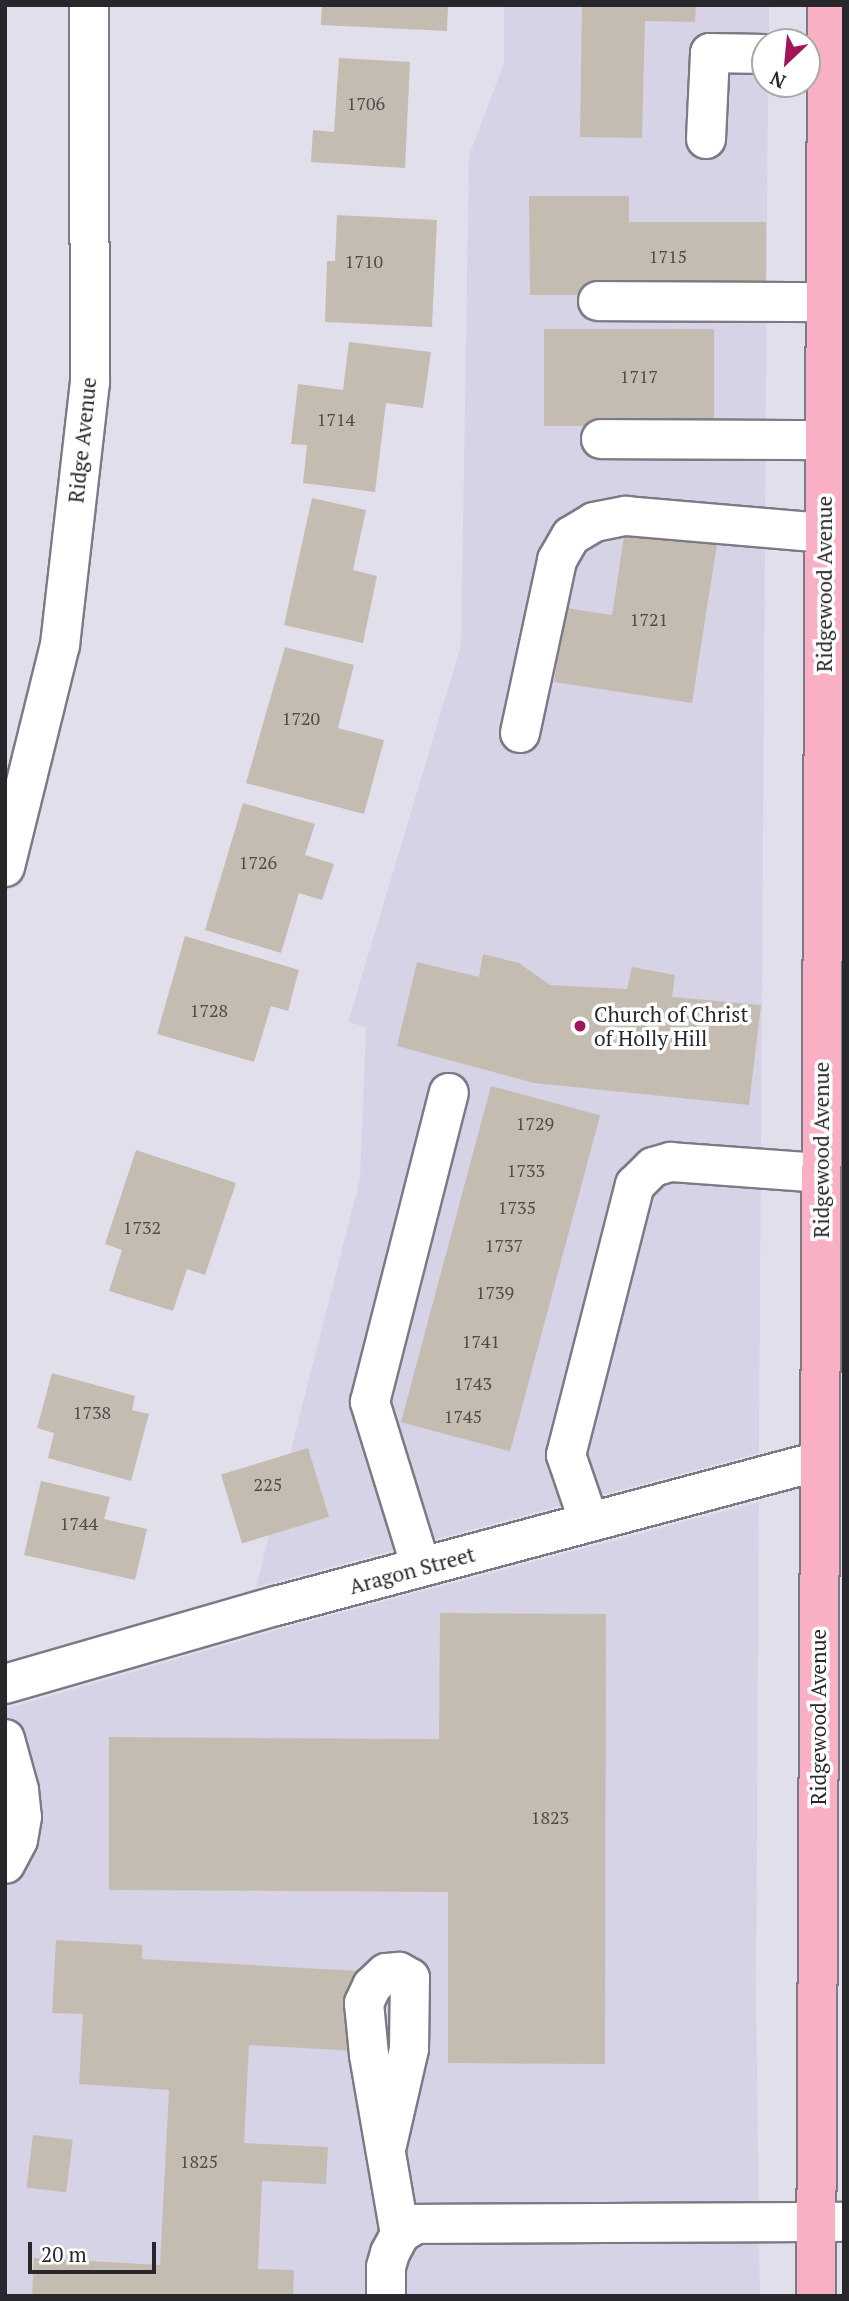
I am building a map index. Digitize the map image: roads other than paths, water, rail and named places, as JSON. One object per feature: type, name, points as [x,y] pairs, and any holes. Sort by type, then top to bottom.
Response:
[{"type":"main road","name":"Ridgewood Avenue","points":[[821,35],[827,5]]},
{"type":"main road","name":"Ridgewood Avenue","points":[[816,2296],[830,2222],[819,1461],[825,302],[818,98]]},
{"type":"street","name":"Ridge Avenue","points":[[5,867],[60,645],[90,383],[89,5]]},
{"type":"street","points":[[706,139],[710,53],[751,54]]},
{"type":"street","points":[[598,301],[825,302]]},
{"type":"street","points":[[601,439],[825,440]]},
{"type":"street","points":[[520,733],[557,560],[572,536],[594,522],[626,516],[824,533]]},
{"type":"street","points":[[421,1567],[370,1402],[449,1093]]},
{"type":"street","points":[[589,1522],[566,1455],[635,1185],[653,1167],[671,1162],[821,1173]]},
{"type":"street","name":"Aragon Street","points":[[5,1684],[421,1567],[819,1461]]},
{"type":"street","points":[[5,1739],[19,1790],[22,1817],[18,1840],[5,1864]]},
{"type":"street","points":[[386,2296],[386,2267],[400,2234],[387,2145]]},
{"type":"street","points":[[400,2234],[416,2224],[830,2222]]},
{"type":"place","name":"Church of Christ of Holly Hill","points":[[580,1026]]}]
